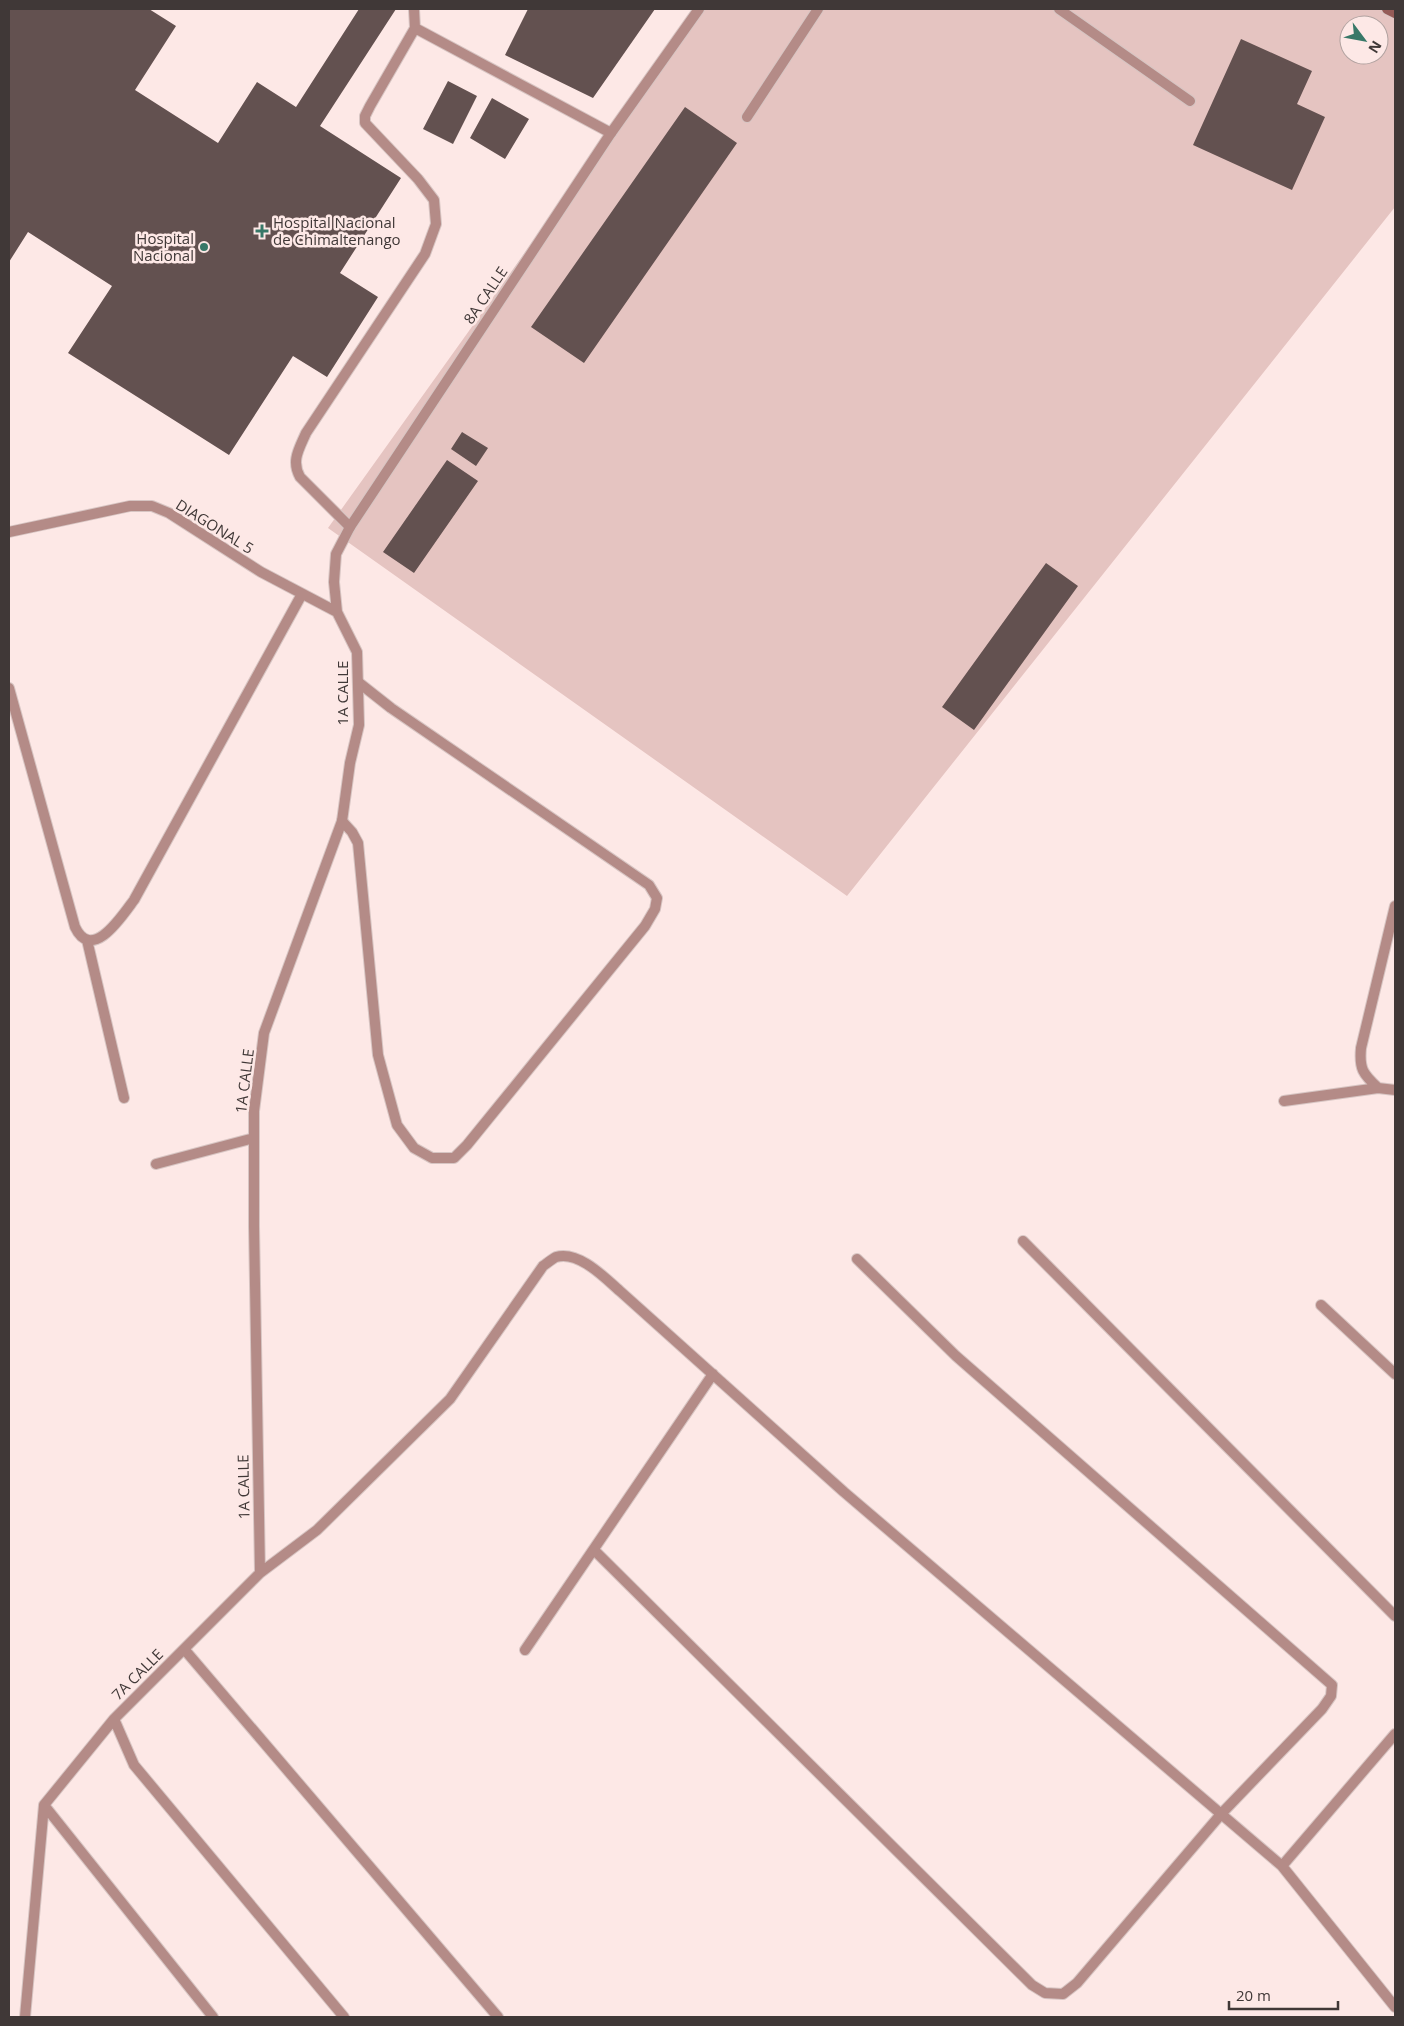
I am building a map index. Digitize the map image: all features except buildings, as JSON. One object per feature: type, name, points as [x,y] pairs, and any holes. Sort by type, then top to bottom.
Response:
[{"type":"main road","points":[[1387,9],[1395,13]]},
{"type":"street","points":[[350,527],[300,478],[295,468],[295,457],[306,433],[425,254],[436,224],[434,200],[418,179],[364,120],[370,106],[415,28],[414,9]]},
{"type":"street","name":"8A CALLE","points":[[337,612],[334,582],[336,554],[350,527],[611,133],[699,9]]},
{"type":"street","points":[[746,117],[818,9]]},
{"type":"street","points":[[1059,9],[1190,101]]},
{"type":"street","points":[[415,28],[611,133]]},
{"type":"street","name":"DIAGONAL 5","points":[[9,532],[130,506],[152,506],[169,513],[261,572],[337,612]]},
{"type":"street","points":[[9,688],[74,928],[79,936],[87,940],[98,939],[105,935],[134,900],[302,594]]},
{"type":"street","name":"1A CALLE","points":[[260,1573],[254,1111],[264,1033],[342,821],[350,763],[359,725],[357,652],[337,612]]},
{"type":"street","points":[[342,821],[352,832],[358,843],[378,1055],[397,1125],[414,1148],[432,1158],[454,1158],[467,1145],[645,926],[655,909],[657,898],[649,886],[391,708],[358,682]]},
{"type":"street","points":[[1378,1088],[1364,1075],[1359,1062],[1360,1048],[1395,906]]},
{"type":"street","points":[[87,940],[124,1098]]},
{"type":"street","points":[[1284,1101],[1378,1088],[1395,1090]]},
{"type":"street","points":[[156,1164],[254,1138]]},
{"type":"street","points":[[1023,1241],[1395,1616]]},
{"type":"street","name":"7A CALLE","points":[[44,1804],[114,1719],[260,1573],[317,1530],[450,1399],[543,1266],[556,1257],[575,1258],[590,1266],[844,1492],[1282,1866],[1395,2007]]},
{"type":"street","points":[[594,1550],[1032,1985],[1045,1993],[1063,1994],[1076,1983],[1222,1814],[1322,1709],[1331,1696],[1332,1685],[956,1356],[857,1259]]},
{"type":"street","points":[[1321,1305],[1395,1374]]},
{"type":"street","points":[[525,1650],[713,1374]]},
{"type":"street","points":[[184,1649],[498,2017]]},
{"type":"street","points":[[114,1719],[134,1765],[344,2017]]},
{"type":"street","points":[[1282,1866],[1395,1734]]},
{"type":"street","points":[[24,2017],[44,1804]]},
{"type":"street","points":[[44,1804],[213,2017]]},
{"type":"shaded area","points":[[699,9],[1387,9],[1395,13],[1395,207],[847,896],[328,528]]},
{"type":"place","name":"Hospital Nacional de Chimaltenango","points":[[262,231]]},
{"type":"place","name":"Hospital Nacional","points":[[204,247]]}]
